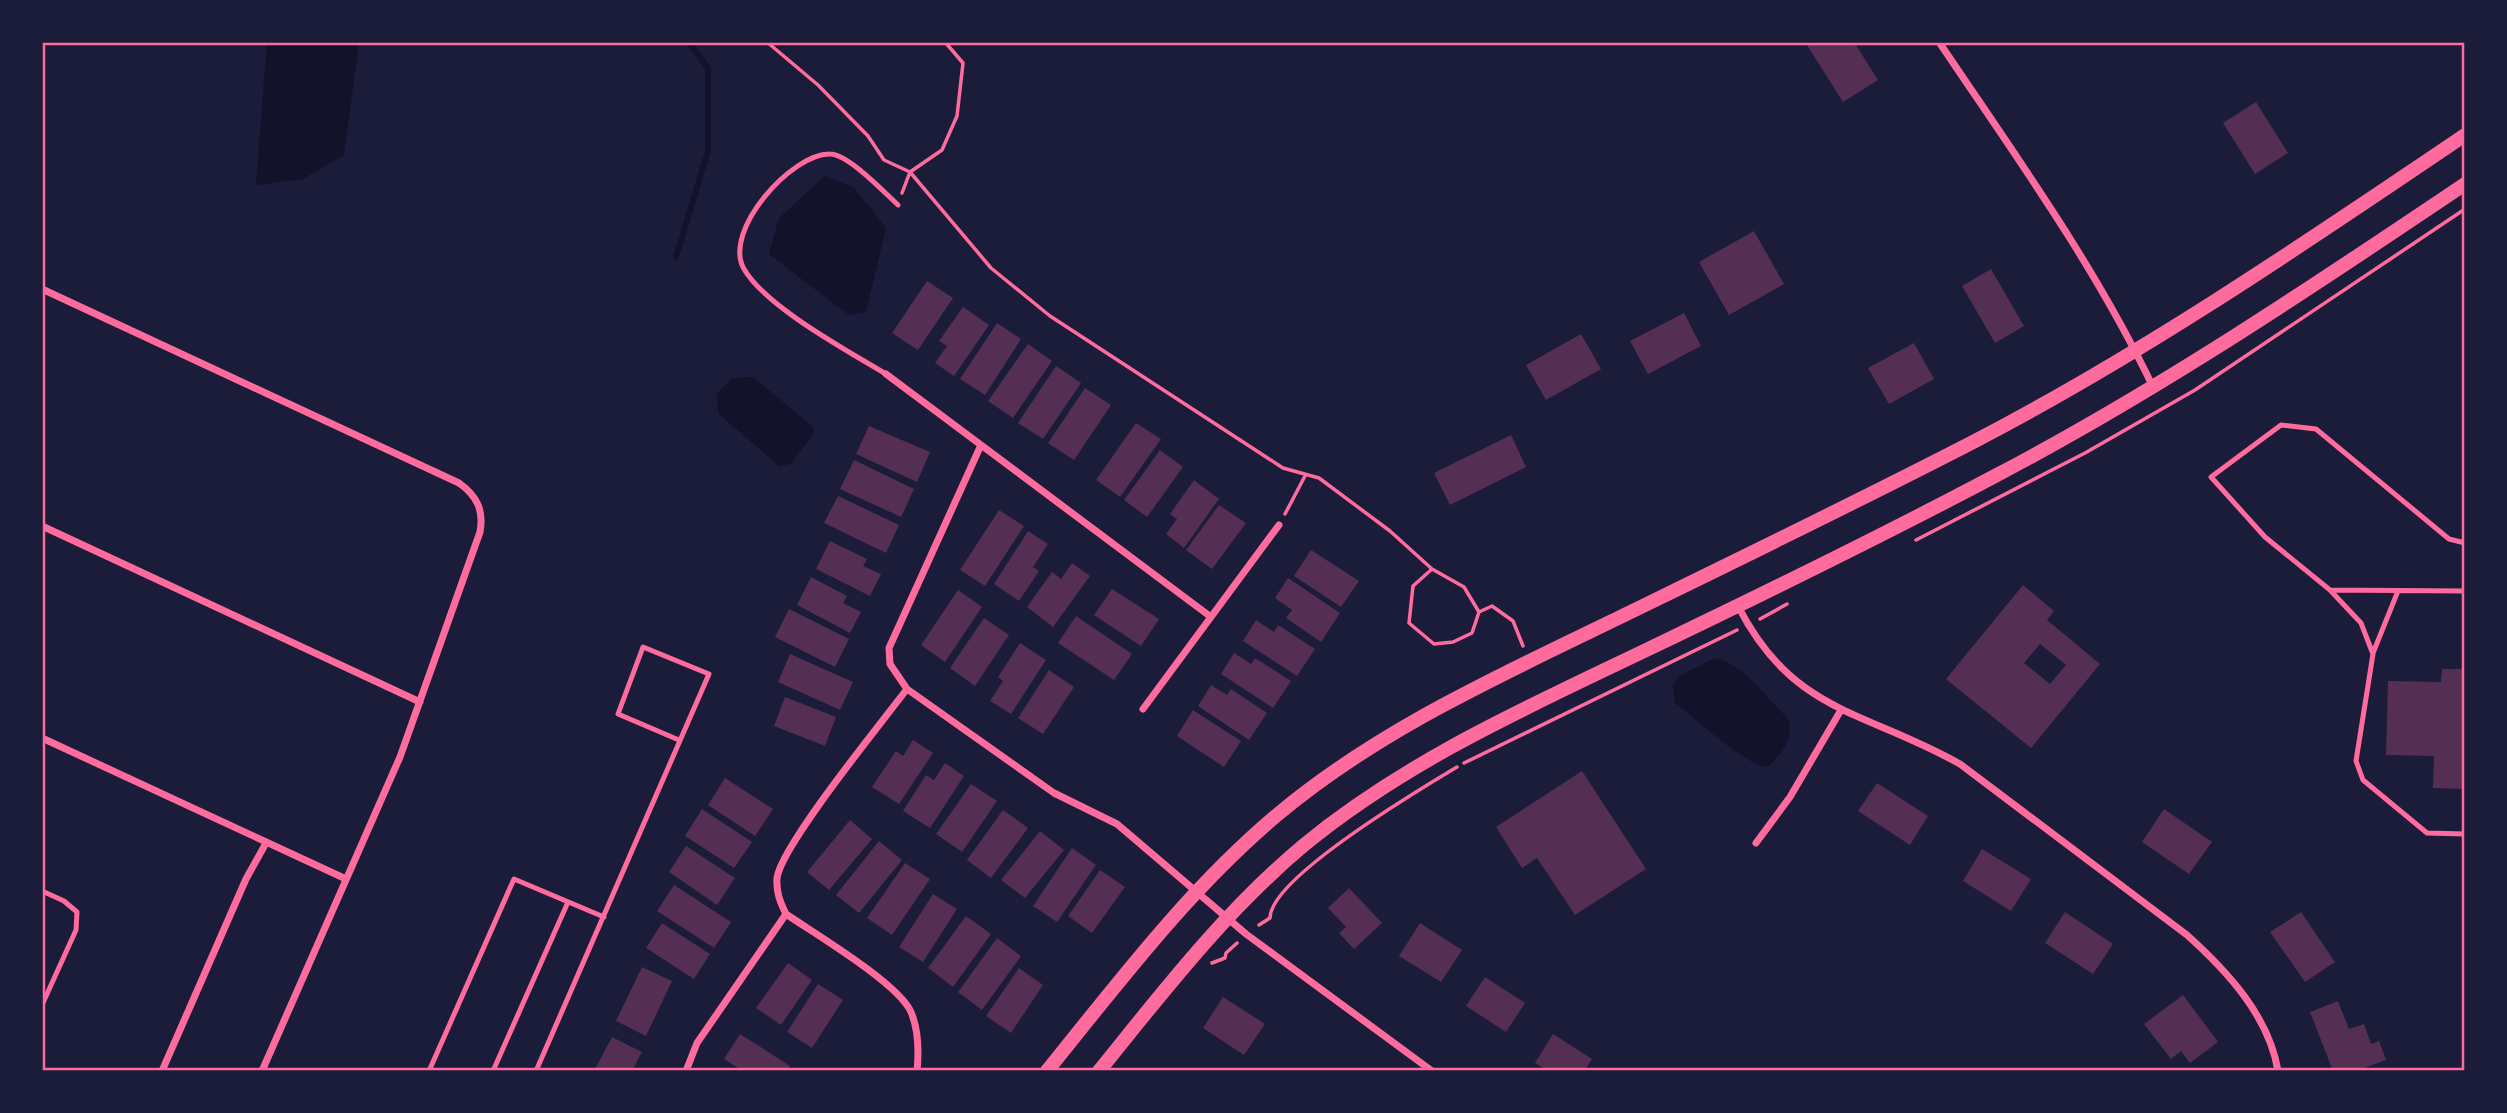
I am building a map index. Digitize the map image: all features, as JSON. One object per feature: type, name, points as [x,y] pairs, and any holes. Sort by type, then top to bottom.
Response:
[{"type":"main road","points":[[1046,1071],[1195,892],[1278,814],[1319,782],[1431,710],[1975,441],[2136,351],[2465,135]]},
{"type":"main road","points":[[1099,1071],[1227,918],[1304,845],[1404,773],[1502,719],[1738,606],[1994,477],[2153,388],[2465,184]]},
{"type":"street","points":[[1940,42],[2069,235],[2136,351],[2153,388]]},
{"type":"street","points":[[42,289],[459,483],[471,492],[479,506],[480,533],[401,757],[262,1071]]},
{"type":"street","points":[[886,374],[1211,617]]},
{"type":"street","points":[[981,445],[889,648],[890,664],[907,689],[1054,793],[1117,824],[1246,934],[1433,1071]]},
{"type":"street","points":[[1143,709],[1279,525]]},
{"type":"street","points":[[42,526],[420,702]]},
{"type":"street","points":[[1738,606],[1759,645],[1777,666],[1814,696],[1841,710],[1919,740],[1960,764],[2187,935],[2219,964],[2239,988],[2269,1042],[2278,1071]]},
{"type":"street","points":[[907,689],[802,829],[777,876],[778,898],[786,914],[892,988],[910,1010],[919,1052],[917,1071]]},
{"type":"street","points":[[1756,843],[1790,797],[1841,710]]},
{"type":"street","points":[[42,738],[346,879]]},
{"type":"street","points":[[162,1071],[246,879],[266,843]]},
{"type":"street","points":[[685,1071],[697,1043],[786,914]]},
{"type":"lane","points":[[886,374],[795,315],[756,286],[742,267],[739,250],[742,230],[754,210],[801,162],[816,155],[833,153],[856,168],[898,205]]},
{"type":"lane","points":[[2373,654],[2361,623],[2330,590],[2265,537],[2211,477],[2236,462],[2281,425],[2316,429],[2449,539],[2465,543]]},
{"type":"lane","points":[[2330,590],[2465,591]]},
{"type":"lane","points":[[2398,591],[2373,654],[2356,761],[2363,780],[2427,833],[2465,834]]},
{"type":"lane","points":[[536,1071],[709,674],[643,647],[618,714],[679,740]]},
{"type":"lane","points":[[429,1071],[514,879],[604,917]]},
{"type":"lane","points":[[42,891],[64,901],[77,912],[76,930],[42,1005]]},
{"type":"lane","points":[[493,1071],[568,902]]},
{"type":"path","points":[[767,42],[818,85],[868,136],[884,160],[910,172],[991,268],[1050,316],[1283,468],[1319,478],[1390,531],[1432,569],[1464,587],[1479,612]]},
{"type":"path","points":[[898,205],[910,172],[942,150],[957,116],[963,63],[945,42]]},
{"type":"path","points":[[1279,525],[1305,476]]},
{"type":"path","points":[[1432,569],[1413,586],[1409,623],[1434,643],[1453,642],[1472,633],[1479,612],[1492,606],[1513,621],[1523,646]]},
{"type":"path","points":[[1206,969],[1214,961],[1225,958],[1226,953],[1246,934],[1270,918],[1273,903],[1306,871],[1354,832],[1417,791]]},
{"type":"shaded area","points":[[267,42],[359,42],[344,155],[303,179],[256,185]]},
{"type":"shaded area","points":[[825,176],[853,187],[886,228],[866,312],[849,315],[769,254],[779,218]]},
{"type":"shaded area","points":[[753,377],[813,427],[813,435],[790,464],[779,466],[719,414],[716,395],[732,378]]},
{"type":"shaded area","points":[[1715,658],[1736,667],[1746,675],[1788,719],[1788,739],[1767,767],[1733,750],[1675,703],[1673,685],[1679,676]]},
{"type":"building","points":[[1805,42],[1854,42],[1878,80],[1843,102]]},
{"type":"building","points":[[2256,102],[2288,153],[2255,174],[2223,123]]},
{"type":"building","points":[[1754,231],[1784,284],[1729,315],[1699,262]]},
{"type":"building","points":[[1991,269],[2024,326],[1995,343],[1962,286]]},
{"type":"building","points":[[927,281],[953,298],[918,350],[892,333]]},
{"type":"building","points":[[963,307],[989,325],[954,376],[935,363],[947,346],[939,341]]},
{"type":"building","points":[[1684,313],[1701,346],[1648,374],[1630,341]]},
{"type":"building","points":[[997,323],[1021,339],[985,395],[960,379]]},
{"type":"building","points":[[1581,334],[1601,369],[1546,400],[1526,365]]},
{"type":"building","points":[[1914,343],[1934,379],[1889,404],[1868,368]]},
{"type":"building","points":[[1028,344],[1052,361],[1013,418],[988,401]]},
{"type":"building","points":[[1056,366],[1081,383],[1043,439],[1018,423]]},
{"type":"building","points":[[1085,388],[1111,405],[1074,460],[1048,443]]},
{"type":"building","points":[[1136,423],[1161,439],[1120,497],[1096,480]]},
{"type":"building","points":[[869,426],[930,452],[917,482],[856,454]]},
{"type":"building","points":[[1511,435],[1526,467],[1450,505],[1434,473]]},
{"type":"building","points":[[1160,450],[1183,467],[1147,517],[1124,500]]},
{"type":"building","points":[[854,460],[914,489],[901,517],[840,489]]},
{"type":"building","points":[[1194,480],[1219,499],[1184,548],[1166,534],[1177,519],[1170,514]]},
{"type":"building","points":[[838,496],[899,525],[886,553],[824,523]]},
{"type":"building","points":[[1219,505],[1246,523],[1212,569],[1186,550]]},
{"type":"building","points":[[999,510],[1024,526],[985,586],[960,570]]},
{"type":"building","points":[[1028,531],[1048,544],[1033,567],[1039,571],[1019,601],[994,584]]},
{"type":"building","points":[[830,541],[867,559],[863,566],[881,574],[870,596],[816,569]]},
{"type":"building","points":[[1311,550],[1359,581],[1341,607],[1294,576]]},
{"type":"building","points":[[1072,563],[1090,576],[1053,627],[1027,607],[1052,572],[1061,579]]},
{"type":"building","points":[[811,577],[847,596],[843,603],[861,612],[850,633],[797,605]]},
{"type":"building","points":[[1288,578],[1340,613],[1321,642],[1286,618],[1292,610],[1275,598]]},
{"type":"building","points":[[2023,585],[2054,611],[2047,620],[2100,664],[2031,748],[1946,679]],"holes":[[[2040,644],[2066,665],[2050,684],[2024,663]]]},
{"type":"building","points":[[1112,589],[1159,619],[1141,646],[1094,615]]},
{"type":"building","points":[[958,590],[982,607],[945,662],[921,645]]},
{"type":"building","points":[[789,609],[849,639],[835,667],[775,637]]},
{"type":"building","points":[[1076,616],[1132,654],[1114,680],[1058,643]]},
{"type":"building","points":[[984,618],[1009,635],[975,686],[950,668]]},
{"type":"building","points":[[1256,620],[1274,632],[1278,625],[1315,649],[1297,676],[1243,641]]},
{"type":"building","points":[[1020,643],[1046,660],[1011,714],[990,701],[1003,681],[998,677]]},
{"type":"building","points":[[1234,653],[1251,664],[1255,658],[1291,681],[1273,708],[1221,674]]},
{"type":"building","points":[[790,654],[853,682],[840,710],[778,682]]},
{"type":"building","points":[[2442,669],[2465,669],[2465,789],[2433,788],[2434,756],[2386,755],[2388,681],[2441,682]]},
{"type":"building","points":[[1049,670],[1074,687],[1043,734],[1018,718]]},
{"type":"building","points":[[1211,685],[1227,695],[1231,689],[1267,713],[1249,740],[1198,706]]},
{"type":"building","points":[[785,697],[836,717],[825,746],[774,726]]},
{"type":"building","points":[[1193,710],[1241,741],[1224,767],[1177,736]]},
{"type":"building","points":[[913,740],[933,753],[899,804],[872,787],[896,751],[903,756]]},
{"type":"building","points":[[945,763],[964,776],[930,828],[903,811],[926,775],[934,780]]},
{"type":"building","points":[[1582,771],[1646,869],[1575,915],[1537,858],[1522,868],[1496,827]]},
{"type":"building","points":[[725,778],[773,809],[755,836],[708,805]]},
{"type":"building","points":[[1877,783],[1928,816],[1910,845],[1858,811]]},
{"type":"building","points":[[971,784],[997,801],[962,852],[936,834]]},
{"type":"building","points":[[702,809],[752,842],[734,868],[685,836]]},
{"type":"building","points":[[2164,809],[2212,842],[2189,874],[2142,842]]},
{"type":"building","points":[[1003,810],[1028,828],[991,878],[967,860]]},
{"type":"building","points":[[850,820],[872,839],[829,890],[807,872]]},
{"type":"building","points":[[1040,831],[1064,850],[1025,898],[1001,880]]},
{"type":"building","points":[[879,841],[902,860],[859,913],[836,895]]},
{"type":"building","points":[[686,846],[735,878],[717,905],[669,872]]},
{"type":"building","points":[[1072,848],[1096,865],[1057,922],[1033,906]]},
{"type":"building","points":[[1982,849],[2031,879],[2011,911],[1963,881]]},
{"type":"building","points":[[905,863],[930,879],[892,935],[867,918]]},
{"type":"building","points":[[1100,870],[1125,887],[1092,933],[1068,916]]},
{"type":"building","points":[[674,885],[731,922],[714,948],[657,911]]},
{"type":"building","points":[[1349,888],[1382,923],[1354,949],[1339,933],[1346,927],[1328,908]]},
{"type":"building","points":[[933,894],[957,909],[923,962],[899,947]]},
{"type":"building","points":[[2065,912],[2113,944],[2093,974],[2045,943]]},
{"type":"building","points":[[2301,912],[2335,962],[2305,982],[2270,932]]},
{"type":"building","points":[[966,916],[991,934],[953,987],[928,968]]},
{"type":"building","points":[[662,923],[710,954],[694,979],[646,948]]},
{"type":"building","points":[[1420,923],[1462,950],[1441,982],[1399,956]]},
{"type":"building","points":[[997,938],[1021,956],[982,1010],[958,992]]},
{"type":"building","points":[[788,963],[812,980],[781,1025],[756,1008]]},
{"type":"building","points":[[642,967],[672,981],[646,1036],[616,1021]]},
{"type":"building","points":[[1019,968],[1043,985],[1011,1033],[986,1016]]},
{"type":"building","points":[[1485,977],[1525,1003],[1506,1032],[1466,1006]]},
{"type":"building","points":[[818,984],[843,1000],[812,1048],[787,1032]]},
{"type":"building","points":[[2183,995],[2218,1042],[2190,1063],[2181,1051],[2171,1059],[2144,1024]]},
{"type":"building","points":[[1223,997],[1265,1024],[1244,1055],[1203,1028]]},
{"type":"building","points":[[2338,1001],[2349,1029],[2364,1024],[2371,1044],[2379,1041],[2386,1060],[2356,1071],[2333,1071],[2310,1012]]},
{"type":"building","points":[[740,1034],[790,1066],[787,1071],[743,1071],[724,1059]]},
{"type":"building","points":[[1553,1034],[1592,1059],[1584,1071],[1548,1071],[1535,1063]]},
{"type":"building","points":[[612,1037],[642,1052],[632,1071],[594,1071]]},
{"type":"waterway","points":[[676,257],[708,151],[708,68],[689,42]]}]
